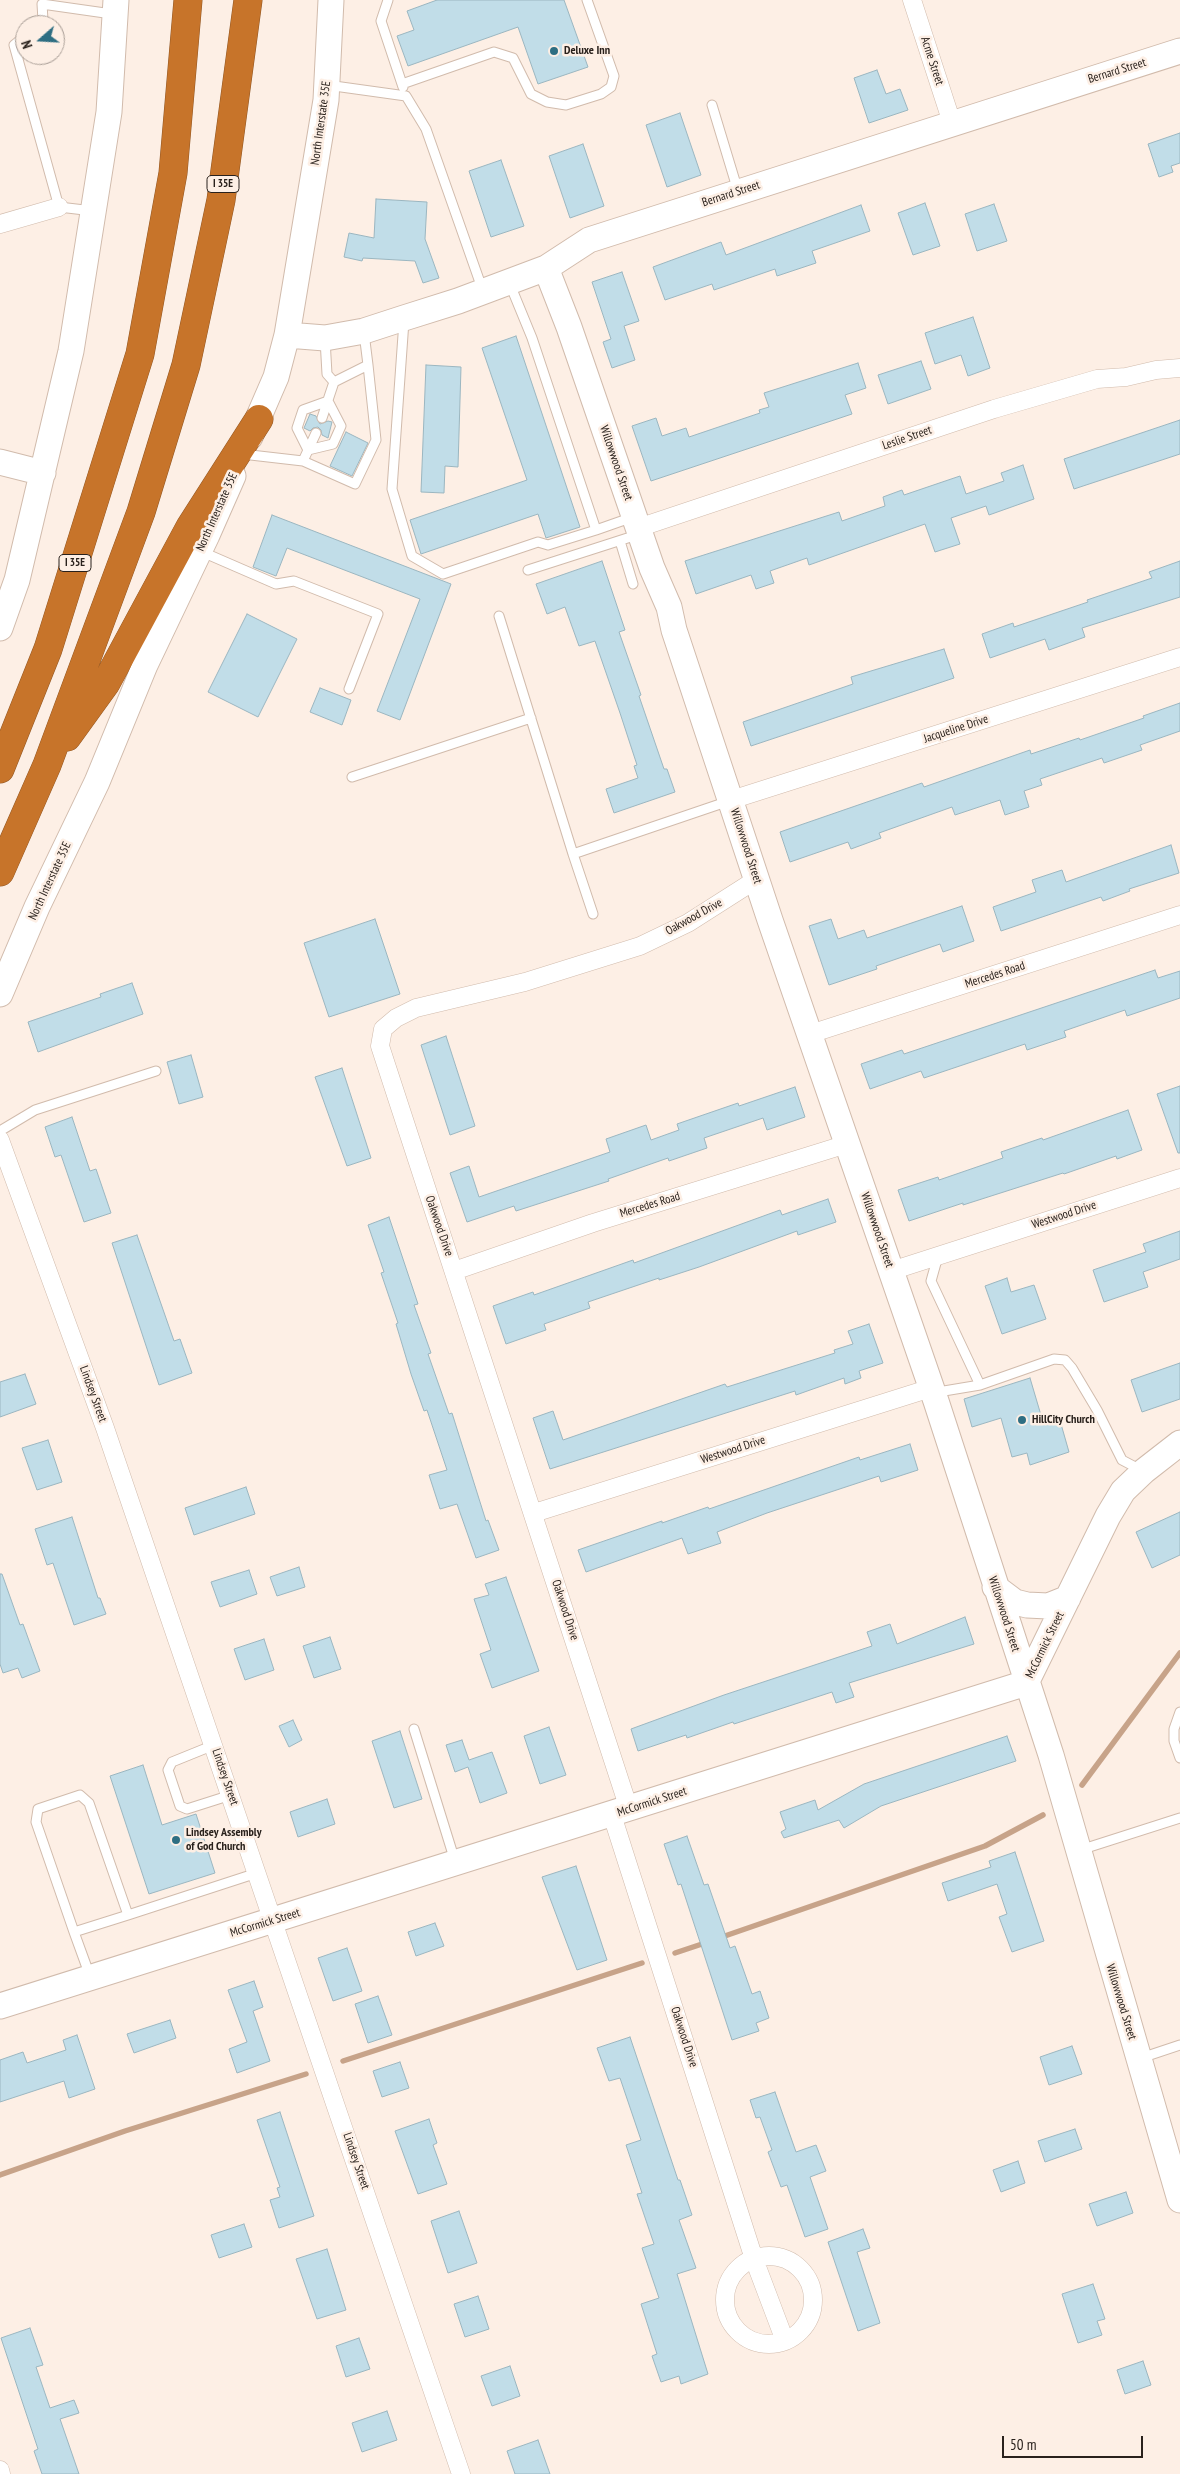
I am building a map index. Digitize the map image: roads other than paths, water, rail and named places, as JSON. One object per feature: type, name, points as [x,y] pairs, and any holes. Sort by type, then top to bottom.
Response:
[{"type":"highway","name":"I 35E","points":[[0,769],[48,649],[140,354],[173,173],[188,0]]},
{"type":"highway","name":"I 35E","points":[[0,872],[47,765],[141,512],[186,365],[221,200],[248,0]]},
{"type":"highway","points":[[47,765],[106,683],[190,527],[240,454],[259,419]]},
{"type":"street","name":"North Interstate 35E","points":[[259,419],[276,377],[288,335],[327,85],[332,0]]},
{"type":"street","name":"Acme Street","points":[[912,0],[952,123]]},
{"type":"street","points":[[0,628],[17,580],[71,351],[109,112],[116,7]]},
{"type":"street","name":"Bernard Street","points":[[288,335],[325,338],[364,331],[483,292],[546,268],[589,240],[1180,52]]},
{"type":"street","points":[[0,224],[59,207]]},
{"type":"street","name":"Willowwood Street","points":[[546,268],[569,327],[633,530],[669,607],[674,630],[757,879],[934,1394],[1051,1756],[1180,2200]]},
{"type":"street","name":"Leslie Street","points":[[633,530],[994,409],[1097,379],[1126,377],[1156,370],[1180,368]]},
{"type":"street","name":"North Interstate 35E","points":[[0,994],[37,907],[97,782],[146,665],[200,551],[240,454]]},
{"type":"street","points":[[0,462],[42,473]]},
{"type":"street","name":"Jacqueline Drive","points":[[731,800],[1180,657]]},
{"type":"street","name":"Oakwood Drive","points":[[757,879],[688,923],[640,946],[525,982],[416,1008],[396,1018],[383,1029],[380,1046],[534,1513],[620,1812],[754,2259],[785,2341]]},
{"type":"street","name":"Mercedes Road","points":[[810,1034],[1180,915]]},
{"type":"street","name":"Lindsey Street","points":[[0,1140],[105,1428],[461,2474]]},
{"type":"street","name":"Mercedes Road","points":[[454,1271],[593,1223],[847,1144]]},
{"type":"street","name":"Westwood Drive","points":[[891,1271],[1180,1178]]},
{"type":"street","name":"Westwood Drive","points":[[534,1513],[934,1394]]},
{"type":"street","name":"McCormick Street","points":[[0,2006],[1026,1683],[1108,1516],[1123,1492],[1144,1471],[1180,1443]]},
{"type":"street","points":[[995,1587],[1015,1602],[1027,1606],[1048,1606],[1068,1598]]},
{"type":"street","points":[[764,2256],[778,2257],[791,2262],[802,2271],[809,2282],[812,2310],[806,2323],[797,2334],[785,2341],[772,2344],[758,2342],[744,2336],[733,2326],[727,2312],[725,2297],[729,2282],[737,2270],[754,2259],[764,2256]]},
{"type":"street","points":[[0,2470],[1,2474]]},
{"type":"lane","points":[[388,0],[381,21],[406,96],[426,129],[483,292]]},
{"type":"lane","points":[[402,84],[494,52],[514,58],[531,94],[547,102],[566,105],[601,94],[611,87],[614,76],[587,0]]},
{"type":"lane","points":[[42,15],[39,2],[116,7]]},
{"type":"lane","points":[[20,65],[59,207],[93,211]]},
{"type":"lane","points":[[327,85],[406,96]]},
{"type":"lane","points":[[712,104],[738,192]]},
{"type":"lane","points":[[509,282],[532,338],[596,530]]},
{"type":"lane","points":[[404,318],[392,489],[412,556],[443,574],[538,542],[548,545],[596,530],[633,530]]},
{"type":"lane","points":[[240,454],[303,461],[356,484],[376,440],[364,331]]},
{"type":"lane","points":[[325,338],[327,374],[334,382]]},
{"type":"lane","points":[[322,418],[334,382],[368,365]]},
{"type":"lane","points":[[308,450],[333,444],[341,426],[328,401]]},
{"type":"lane","points":[[308,450],[297,428],[303,410],[328,401]]},
{"type":"lane","points":[[303,461],[316,433]]},
{"type":"lane","points":[[528,570],[633,530]]},
{"type":"lane","points":[[633,530],[634,584]]},
{"type":"lane","points":[[200,551],[276,584],[294,581],[378,614],[349,690]]},
{"type":"lane","points":[[499,616],[593,914]]},
{"type":"lane","points":[[352,777],[531,718]]},
{"type":"lane","points":[[573,854],[731,800]]},
{"type":"lane","points":[[0,1131],[35,1110],[156,1071]]},
{"type":"lane","points":[[938,1256],[931,1280],[980,1385]]},
{"type":"lane","points":[[934,1394],[980,1385],[1054,1360],[1065,1360],[1077,1376],[1122,1460],[1144,1471]]},
{"type":"lane","points":[[1180,1712],[1174,1729],[1174,1741],[1180,1758]]},
{"type":"lane","points":[[414,1729],[456,1864]]},
{"type":"lane","points":[[214,1745],[172,1762],[168,1770],[180,1806],[187,1809],[231,1795]]},
{"type":"lane","points":[[90,1978],[36,1822],[38,1809],[80,1795],[89,1803],[128,1915]]},
{"type":"lane","points":[[1078,1851],[1180,1818]]},
{"type":"lane","points":[[74,1932],[258,1873]]},
{"type":"lane","points":[[1138,2059],[1180,2045]]},
{"type":"waterway","points":[[1082,1785],[1180,1653]]},
{"type":"waterway","points":[[719,1938],[985,1846],[1043,1815]]},
{"type":"waterway","points":[[675,1953],[708,1942]]},
{"type":"waterway","points":[[343,2061],[642,1963]]},
{"type":"waterway","points":[[0,2175],[125,2131],[306,2074]]},
{"type":"place","name":"Deluxe Inn","points":[[554,51]]},
{"type":"place","name":"HillCity Church","points":[[1022,1420]]},
{"type":"place","name":"Lindsey Assembly of God Church","points":[[176,1840]]}]
